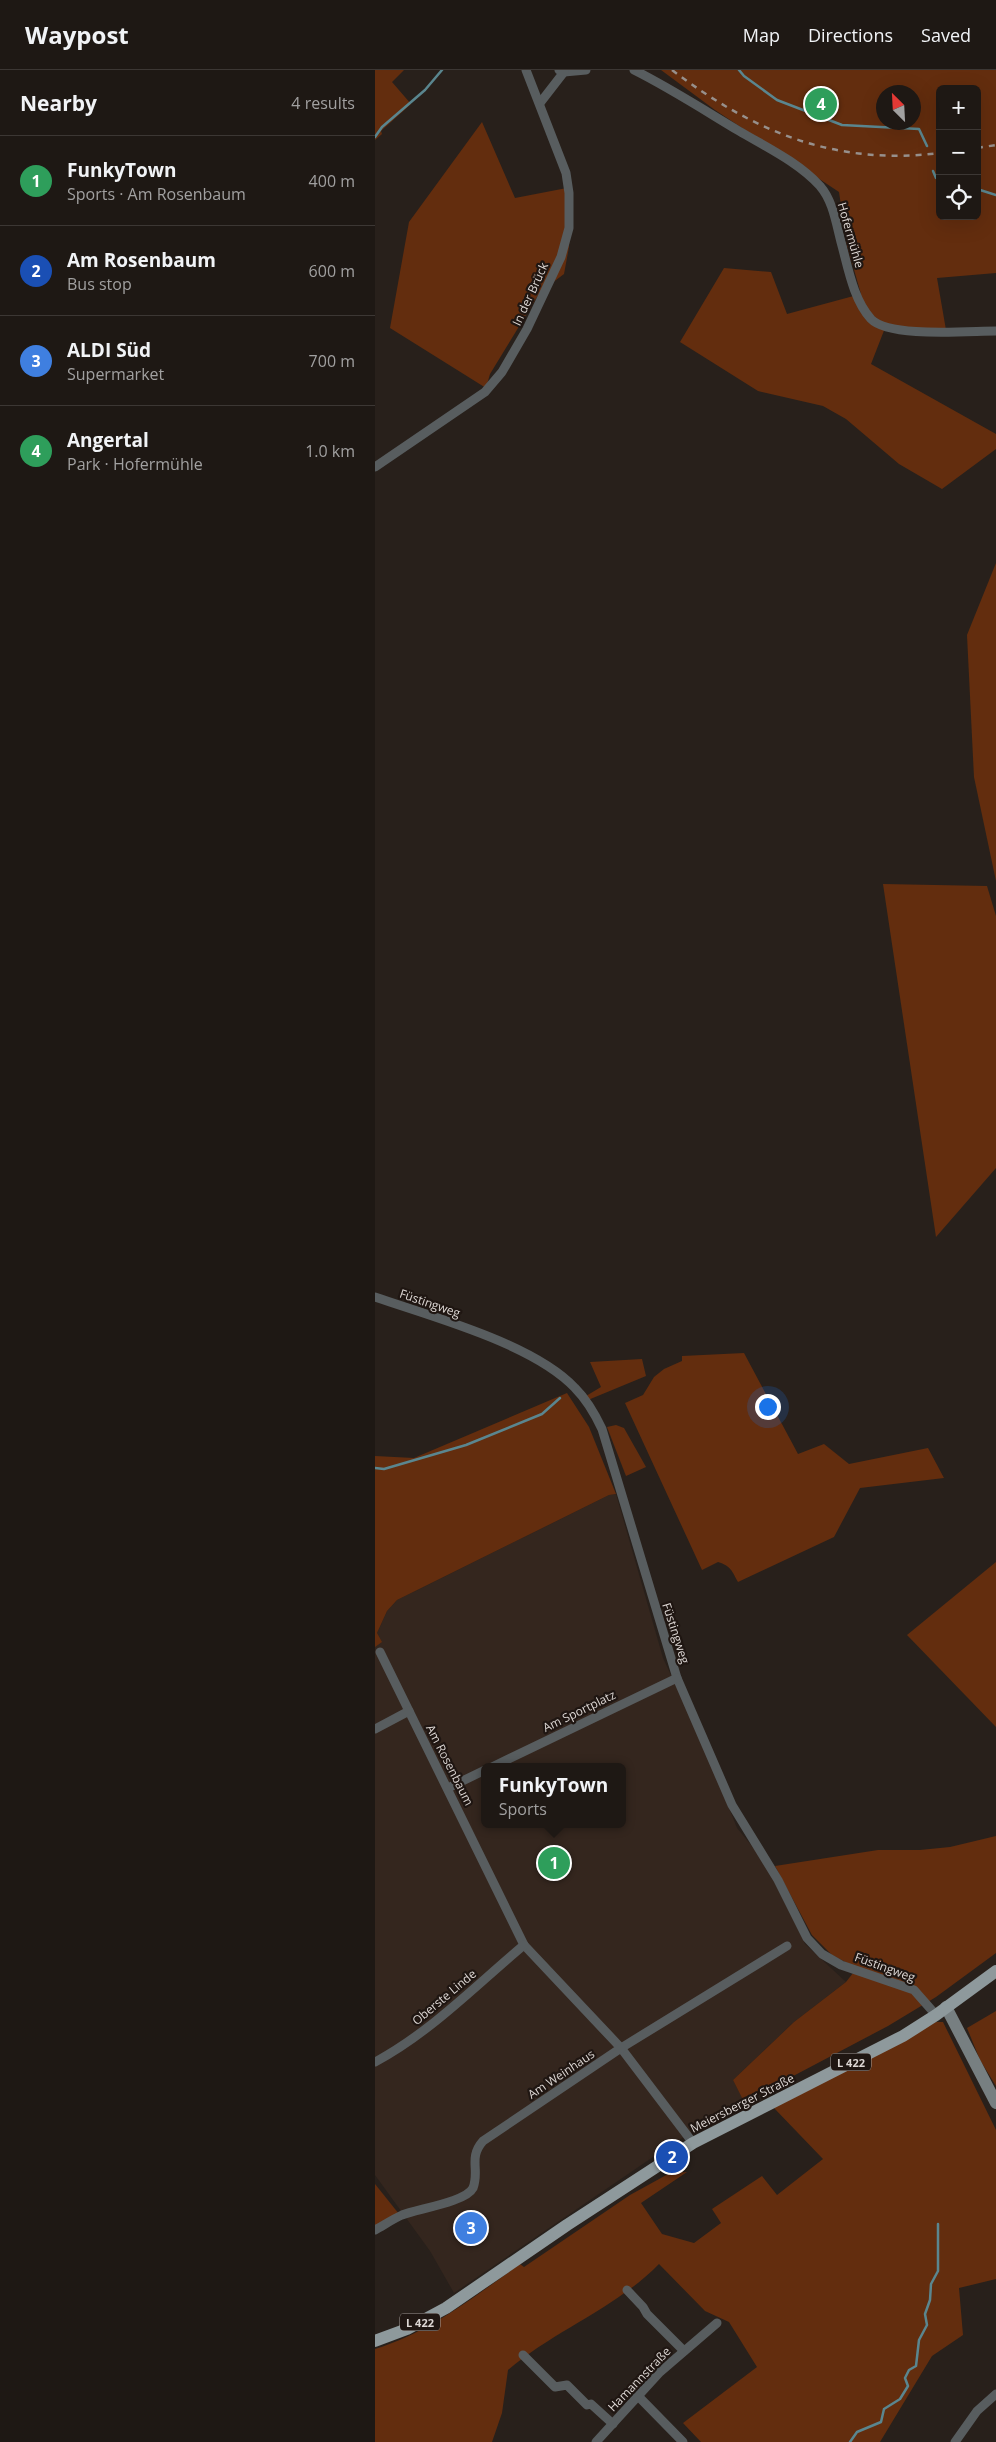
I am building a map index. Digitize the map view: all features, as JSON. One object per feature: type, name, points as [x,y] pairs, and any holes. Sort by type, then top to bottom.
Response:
[{"type":"main road","name":"Meiersberger Straße","points":[[375,2341],[407,2329],[446,2308],[545,2240],[693,2143],[891,2042],[941,2011],[996,1971]]},
{"type":"main road","points":[[941,2011],[996,2103]]},
{"type":"street","name":"In der Brück","points":[[375,467],[485,392],[502,372],[527,329],[561,257],[569,228],[569,193],[566,173],[526,70]]},
{"type":"street","points":[[540,103],[561,71],[586,70]]},
{"type":"street","name":"Hofermühle","points":[[634,70],[776,153],[809,176],[821,187],[832,206],[853,285],[864,309],[881,327],[901,331],[996,331]]},
{"type":"street","name":"Füstingweg","points":[[375,1297],[497,1340],[550,1367],[574,1386],[583,1396],[602,1429],[677,1678],[732,1805],[775,1873],[807,1938],[822,1954],[841,1965],[914,1990],[941,2011]]},
{"type":"street","name":"Am Rosenbaum","points":[[380,1652],[524,1945],[621,2048],[693,2143]]},
{"type":"street","name":"Am Sportplatz","points":[[500,1763],[677,1678]]},
{"type":"street","points":[[375,1729],[409,1712]]},
{"type":"street","points":[[448,1788],[481,1772]]},
{"type":"street","name":"Oberste Linde","points":[[375,2062],[433,2024],[524,1945]]},
{"type":"street","name":"Am Weinhaus","points":[[375,2230],[402,2215],[455,2199],[469,2192],[473,2188],[475,2178],[474,2155],[483,2140],[621,2048],[787,1946]]},
{"type":"street","name":"Hamannstraße","points":[[627,2290],[647,2314],[684,2350]]},
{"type":"street","name":"Hamannstraße","points":[[596,2442],[684,2350],[717,2323]]},
{"type":"street","name":"Hamannstraße","points":[[523,2355],[555,2387],[567,2385],[587,2404],[591,2404],[613,2424]]},
{"type":"street","points":[[955,2442],[977,2411],[996,2394]]},
{"type":"street","points":[[638,2396],[683,2442]]},
{"type":"shaded area","points":[[375,70],[404,70],[392,82],[411,104],[381,131],[382,134],[375,140]]},
{"type":"shaded area","points":[[661,70],[996,70],[996,273],[937,278],[946,330],[885,328],[871,364],[996,434],[996,449],[942,489],[899,464],[846,419],[823,406],[758,391],[680,342],[724,268],[771,272],[787,314],[861,294],[847,245],[839,192],[715,110]]},
{"type":"shaded area","points":[[482,122],[515,198],[572,187],[569,247],[564,274],[540,292],[490,374],[486,388],[390,328],[409,222]]},
{"type":"shaded area","points":[[996,563],[996,881],[974,777],[967,635]]},
{"type":"shaded area","points":[[883,884],[987,886],[996,916],[996,1168],[936,1237]]},
{"type":"shaded area","points":[[744,1353],[798,1454],[824,1444],[849,1464],[928,1448],[944,1478],[860,1488],[834,1537],[738,1582],[728,1567],[718,1562],[702,1570],[625,1403],[643,1395],[654,1377],[664,1369],[682,1361],[682,1356]]},
{"type":"shaded area","points":[[642,1359],[646,1376],[588,1400],[586,1396],[601,1387],[590,1362]]},
{"type":"shaded area","points":[[567,1393],[589,1427],[616,1494],[609,1495],[397,1600],[387,1611],[377,1633],[382,1642],[375,1647],[375,1456],[414,1458]]},
{"type":"shaded area","points":[[616,1425],[624,1428],[646,1467],[626,1476],[607,1427]]},
{"type":"shaded area","points":[[616,1494],[663,1658],[707,1753],[737,1828],[765,1862],[782,1892],[805,1944],[846,1982],[794,2022],[733,2080],[744,2102],[672,2144],[454,2293],[430,2251],[375,2175],[375,1646],[377,1633],[387,1611],[397,1600],[609,1495]]},
{"type":"shaded area","points":[[996,1562],[996,1727],[907,1635]]},
{"type":"shaded area","points":[[996,1836],[996,1953],[936,1997],[888,2026],[744,2102],[733,2080],[794,2022],[846,1982],[857,1968],[832,1955],[812,1935],[775,1866],[878,1850],[920,1850],[950,1847]]},
{"type":"shaded area","points":[[996,2011],[996,2086],[980,2060],[967,2028]]},
{"type":"shaded area","points":[[936,2022],[943,2022],[996,2130],[996,2279],[959,2288],[963,2335],[932,2356],[880,2442],[701,2442],[683,2423],[757,2367],[729,2322],[705,2311],[659,2264],[624,2294],[545,2343],[508,2370],[502,2413],[492,2442],[375,2442],[375,2349],[395,2342],[433,2323],[520,2264],[524,2267],[630,2195],[670,2173],[687,2172],[641,2203],[662,2234],[694,2243],[721,2223],[712,2209],[762,2176],[777,2195],[823,2159],[774,2108]]},
{"type":"shaded area","points":[[375,2184],[399,2214],[375,2227]]},
{"type":"waterway","points":[[375,137],[382,127],[425,90],[442,70]]},
{"type":"waterway","points":[[739,70],[744,76],[777,100],[842,125],[919,129],[927,146]]},
{"type":"waterway","points":[[933,171],[936,178]]},
{"type":"waterway","points":[[981,190],[996,195]]},
{"type":"waterway","points":[[375,1468],[384,1469],[466,1445],[542,1414],[560,1398]]},
{"type":"waterway","points":[[850,2442],[857,2432],[881,2422],[884,2409],[900,2399],[908,2386],[905,2378],[909,2370],[916,2366],[919,2340],[927,2325],[925,2314],[930,2300],[931,2284],[938,2271],[938,2224]]},
{"type":"railway","points":[[672,70],[734,111],[765,127],[797,140],[831,149],[865,154],[902,156],[936,153]]},
{"type":"railway","points":[[981,147],[996,145]]},
{"type":"place","name":"Angertal","points":[[821,104]]},
{"type":"place","name":"FunkyTown","points":[[554,1863]]},
{"type":"place","name":"Am Rosenbaum","points":[[672,2157]]},
{"type":"place","name":"ALDI Süd","points":[[471,2228]]}]
